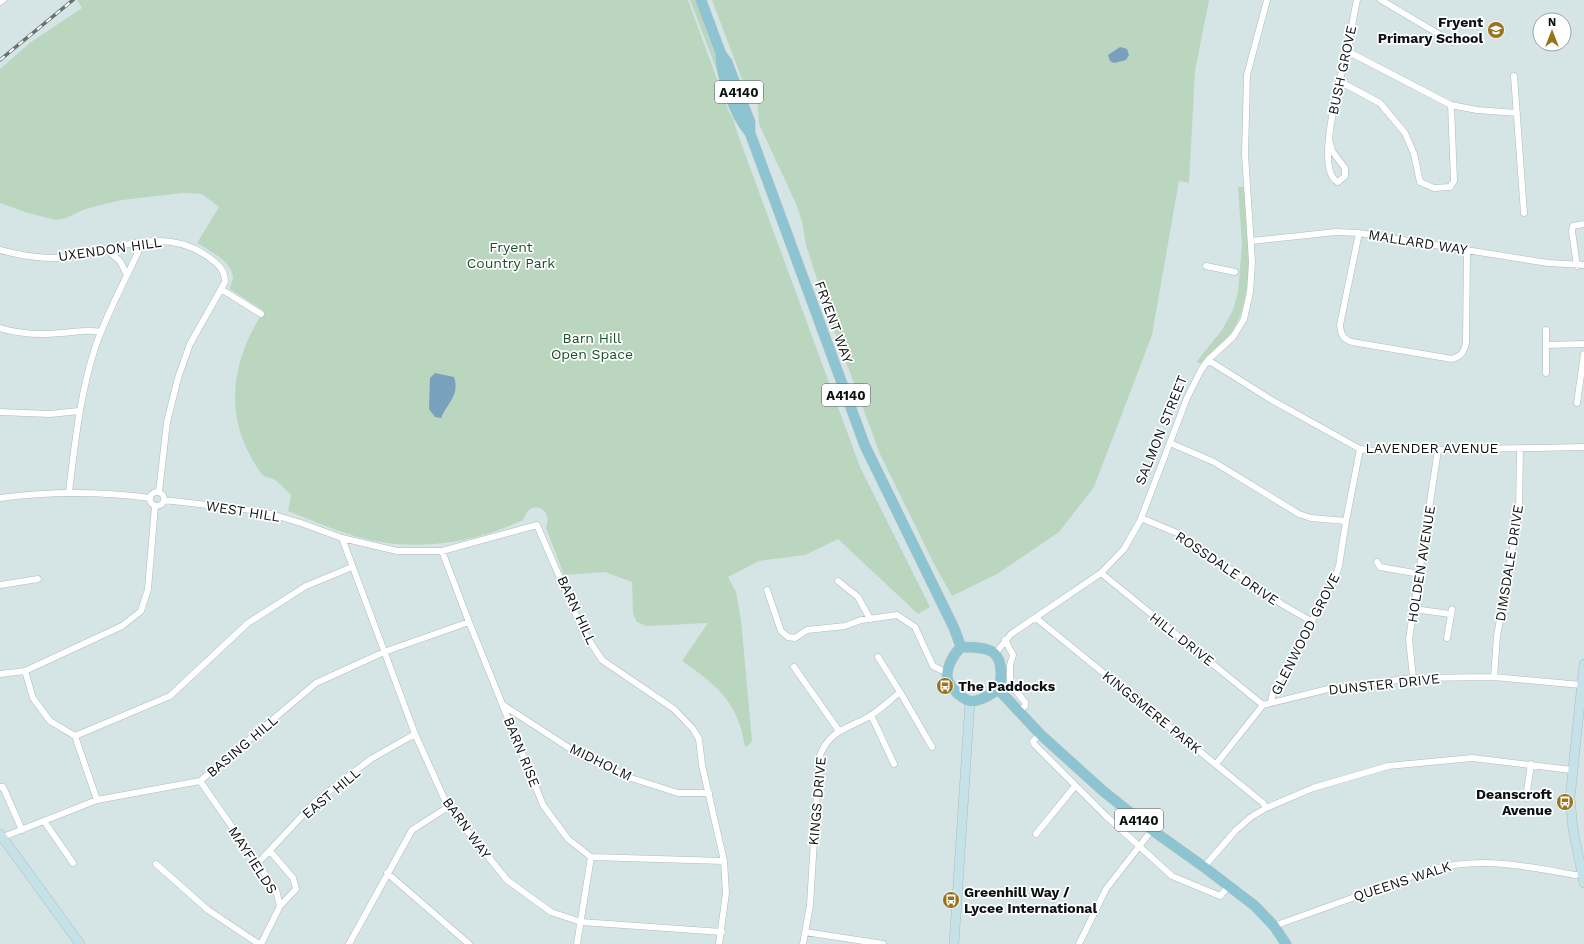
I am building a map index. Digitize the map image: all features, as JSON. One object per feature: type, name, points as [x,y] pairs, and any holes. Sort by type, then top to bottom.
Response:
[{"type":"main road","name":"FRYENT WAY","points":[[701,0],[721,54],[732,72],[750,122],[750,133],[865,446],[954,628],[961,647]]},
{"type":"main road","points":[[961,647],[988,650],[995,654],[999,661],[1001,682],[998,689],[978,700],[970,701],[961,697],[949,683],[947,673],[957,651],[961,647]]},
{"type":"main road","name":"A4140","points":[[998,689],[1040,734],[1103,791],[1152,830],[1255,906],[1274,926],[1286,944]]},
{"type":"street","name":"SALMON STREET","points":[[995,654],[1005,640],[1101,573],[1124,549],[1141,518],[1187,398],[1208,360],[1233,337],[1244,319],[1250,292],[1252,262],[1245,154],[1247,75],[1267,0]]},
{"type":"street","name":"BUSH GROVE","points":[[1329,139],[1332,151],[1345,168],[1345,176],[1338,182],[1334,180],[1329,172],[1329,139],[1332,109],[1347,51],[1357,0]]},
{"type":"street","points":[[1381,0],[1452,42]]},
{"type":"street","points":[[1347,51],[1451,105],[1477,110],[1517,113]]},
{"type":"street","points":[[1514,76],[1524,214]]},
{"type":"street","points":[[1339,82],[1380,104],[1405,133],[1414,154],[1420,182],[1434,188],[1450,187],[1454,181],[1451,105]]},
{"type":"street","points":[[1581,266],[1572,231],[1573,226],[1584,224]]},
{"type":"street","name":"MALLARD WAY","points":[[1251,241],[1336,232],[1358,233],[1468,251],[1581,266]]},
{"type":"street","points":[[1358,233],[1340,326],[1341,334],[1345,339],[1352,342],[1452,359],[1460,357],[1464,351],[1466,342],[1468,251]]},
{"type":"street","name":"UXENDON HILL","points":[[0,250],[28,257],[44,258],[65,257],[140,242],[167,241],[187,244],[215,261],[225,275],[225,282],[221,289]]},
{"type":"street","points":[[70,492],[79,411],[88,373],[101,332],[116,294],[140,248],[140,242]]},
{"type":"street","points":[[106,249],[120,261],[127,275]]},
{"type":"street","points":[[1206,266],[1235,272]]},
{"type":"street","points":[[159,492],[167,422],[178,378],[190,344],[221,289],[260,314]]},
{"type":"street","points":[[0,328],[20,332],[45,334],[92,330],[101,332]]},
{"type":"street","points":[[1546,330],[1546,373]]},
{"type":"street","points":[[1547,345],[1584,344]]},
{"type":"street","points":[[1577,404],[1584,354]]},
{"type":"street","name":"LAVENDER AVENUE","points":[[1208,360],[1270,399],[1360,449],[1374,451],[1584,447]]},
{"type":"street","points":[[0,412],[50,414],[79,411]]},
{"type":"street","points":[[1170,443],[1214,462],[1299,514],[1311,518],[1346,521]]},
{"type":"street","name":"DIMSDALE DRIVE","points":[[1494,677],[1497,636],[1519,513],[1520,448]]},
{"type":"street","name":"GLENWOOD GROVE","points":[[1271,702],[1273,692],[1334,581],[1339,566],[1360,449]]},
{"type":"street","name":"HOLDEN AVENUE","points":[[1413,678],[1409,639],[1438,450]]},
{"type":"street","points":[[0,498],[70,492],[119,494],[150,498]]},
{"type":"street","points":[[154,492],[159,492],[164,496],[164,500],[160,506],[155,506],[150,502],[150,498],[154,492]]},
{"type":"street","name":"WEST HILL","points":[[164,500],[261,511],[301,523],[342,538]]},
{"type":"street","points":[[0,674],[25,671],[122,626],[141,611],[148,589],[155,506]]},
{"type":"street","name":"ROSSDALE DRIVE","points":[[1141,518],[1177,533],[1283,605],[1311,621]]},
{"type":"street","name":"BARN HILL","points":[[342,538],[397,551],[442,551],[537,525],[583,631],[602,660],[674,709],[693,729],[699,739],[724,861],[726,893],[722,932],[719,944]]},
{"type":"street","name":"BARN WAY","points":[[342,538],[414,734],[448,807],[507,880],[551,912],[581,922],[722,932]]},
{"type":"street","name":"BARN RISE","points":[[442,551],[543,805],[568,839],[591,857]]},
{"type":"street","points":[[1377,562],[1380,567],[1420,574]]},
{"type":"street","points":[[75,736],[170,696],[248,623],[306,586],[352,567]]},
{"type":"street","name":"HILL DRIVE","points":[[1101,573],[1263,704]]},
{"type":"street","points":[[0,585],[38,579]]},
{"type":"street","points":[[838,580],[858,597],[870,619]]},
{"type":"street","points":[[767,590],[781,631],[788,637],[795,638],[807,630],[845,626],[861,620],[896,615],[915,627],[933,666],[947,673]]},
{"type":"street","points":[[1414,609],[1451,611],[1447,638]]},
{"type":"street","name":"KINGSMERE PARK","points":[[1036,618],[1216,764],[1263,803],[1266,808]]},
{"type":"street","name":"BASING HILL","points":[[1,836],[22,830],[97,800],[200,781],[316,683],[384,652],[469,622]]},
{"type":"street","points":[[1005,640],[1013,655],[1010,665],[1010,684],[1025,702],[1025,706],[1019,711]]},
{"type":"street","points":[[878,657],[932,747]]},
{"type":"street","points":[[1583,878],[1573,829],[1570,798],[1572,770],[1580,730],[1581,685],[1584,664]]},
{"type":"street","points":[[794,668],[839,731]]},
{"type":"street","points":[[25,671],[33,698],[50,721],[75,736],[97,800]]},
{"type":"street","name":"DUNSTER DRIVE","points":[[1263,704],[1328,689],[1413,678],[1494,677],[1581,685]]},
{"type":"street","name":"KINGS DRIVE","points":[[803,944],[810,905],[819,758],[824,745],[839,731],[871,715],[900,692]]},
{"type":"street","points":[[954,944],[970,701]]},
{"type":"street","points":[[1216,764],[1263,704]]},
{"type":"street","name":"MIDHOLM","points":[[503,705],[586,759],[632,778],[678,793],[709,792]]},
{"type":"street","points":[[871,715],[894,764]]},
{"type":"street","name":"EAST HILL","points":[[257,864],[315,802],[371,759],[414,734]]},
{"type":"street","points":[[1040,734],[1033,742],[1034,744],[1075,786],[1172,876],[1220,896],[1229,886]]},
{"type":"street","points":[[1204,867],[1236,830],[1251,817],[1266,808],[1314,788],[1388,766],[1472,758],[1572,770]]},
{"type":"street","points":[[1526,798],[1531,764]]},
{"type":"street","name":"MAYFIELDS","points":[[200,781],[276,890],[280,906],[260,944]]},
{"type":"street","points":[[1036,834],[1075,786]]},
{"type":"street","points":[[0,787],[3,787],[22,830]]},
{"type":"street","points":[[349,944],[412,830],[448,807]]},
{"type":"street","points":[[44,821],[73,863]]},
{"type":"street","points":[[1079,944],[1106,889],[1152,830]]},
{"type":"street","points":[[1,836],[80,944]]},
{"type":"street","points":[[270,851],[293,878],[296,888],[280,906]]},
{"type":"street","points":[[577,944],[591,857],[724,861]]},
{"type":"street","name":"QUEENS WALK","points":[[1274,926],[1430,870],[1452,864],[1481,861],[1526,866],[1575,875],[1583,878]]},
{"type":"street","points":[[156,864],[208,910],[260,944]]},
{"type":"street","points":[[387,873],[469,944]]},
{"type":"street","points":[[805,932],[883,944]]},
{"type":"green space","name":"Fryent Country Park","points":[[77,0],[688,0],[729,112],[733,118],[860,467],[930,607],[918,614],[838,539],[805,555],[759,561],[728,577],[736,592],[741,620],[752,740],[749,745],[745,747],[742,731],[737,718],[724,696],[716,687],[682,661],[708,623],[646,626],[637,622],[633,614],[632,582],[605,572],[564,575],[546,528],[547,516],[540,508],[531,509],[527,512],[523,520],[502,529],[460,540],[438,544],[416,545],[373,541],[351,535],[288,511],[291,495],[275,480],[264,476],[257,468],[241,435],[237,417],[235,398],[236,380],[240,362],[254,327],[264,311],[230,289],[233,277],[229,266],[208,249],[197,243],[219,207],[202,194],[183,193],[122,200],[85,209],[66,218],[56,220],[28,213],[0,203],[0,69],[31,42],[82,8]]},
{"type":"green space","points":[[690,0],[696,0],[722,75],[719,76]]},
{"type":"green space","points":[[712,0],[1209,0],[1195,71],[1189,183],[1179,181],[1152,335],[1094,487],[1059,532],[997,574],[952,596],[934,564],[880,454],[829,316],[806,245],[802,222],[797,206],[759,124],[757,93],[743,82]]},
{"type":"green space","points":[[1238,187],[1244,187],[1249,219],[1249,257],[1246,295],[1242,312],[1233,331],[1201,363],[1198,363],[1197,361],[1222,330],[1233,310],[1238,292],[1242,245]]},
{"type":"water","points":[[1120,47],[1127,49],[1129,55],[1126,60],[1114,63],[1110,61],[1108,55]]},
{"type":"water","points":[[435,373],[454,377],[455,383],[454,394],[441,418],[435,417],[429,409],[430,378]]},
{"type":"railway","points":[[0,60],[73,0]]},
{"type":"place","name":"Fryent Primary School","points":[[1496,30]]},
{"type":"place","name":"The Paddocks","points":[[945,686]]},
{"type":"place","name":"Deanscroft Avenue","points":[[1565,802]]},
{"type":"place","name":"Greenhill Way / Lycee International","points":[[951,900]]},
{"type":"park label","name":"Barn Hill Open Space","points":[[592,346]]}]
